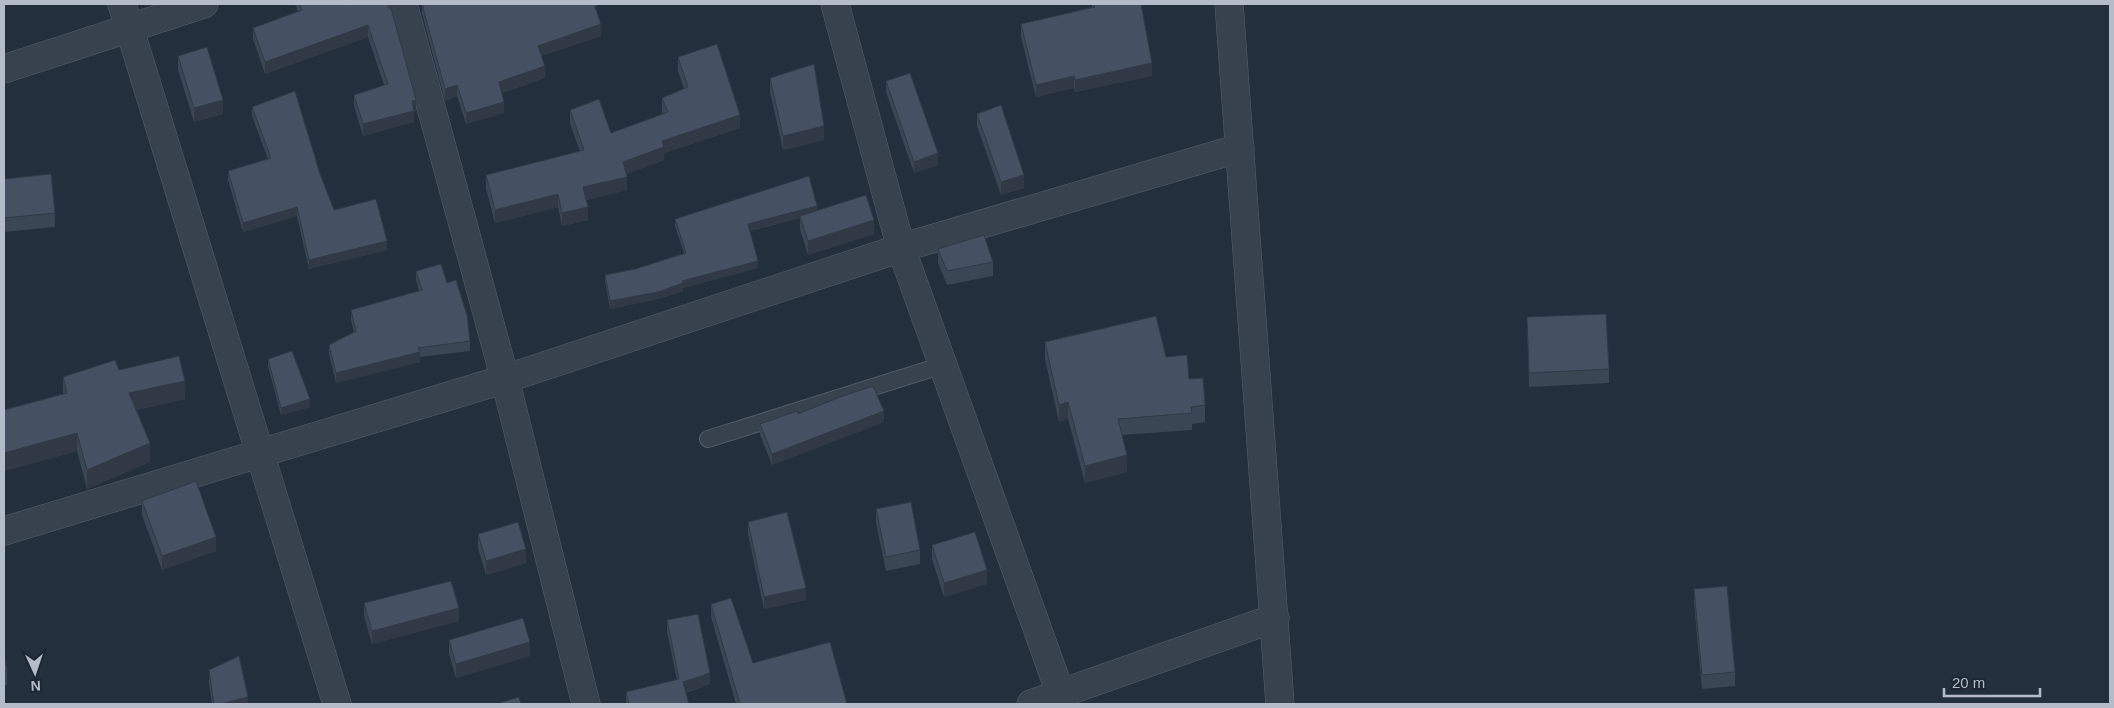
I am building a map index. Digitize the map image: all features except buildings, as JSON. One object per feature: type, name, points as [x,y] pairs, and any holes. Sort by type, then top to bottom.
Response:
[{"type":"street","points":[[122,4],[337,704]]},
{"type":"street","points":[[4,69],[204,4]]},
{"type":"street","points":[[403,4],[505,379],[586,704]]},
{"type":"street","points":[[835,4],[901,248],[1061,694]]},
{"type":"street","points":[[1229,4],[1280,704]]},
{"type":"street","points":[[4,531],[505,379],[901,248],[1240,148]]},
{"type":"street","points":[[1031,704],[1275,618]]},
{"type":"lane","points":[[708,439],[943,365]]}]
